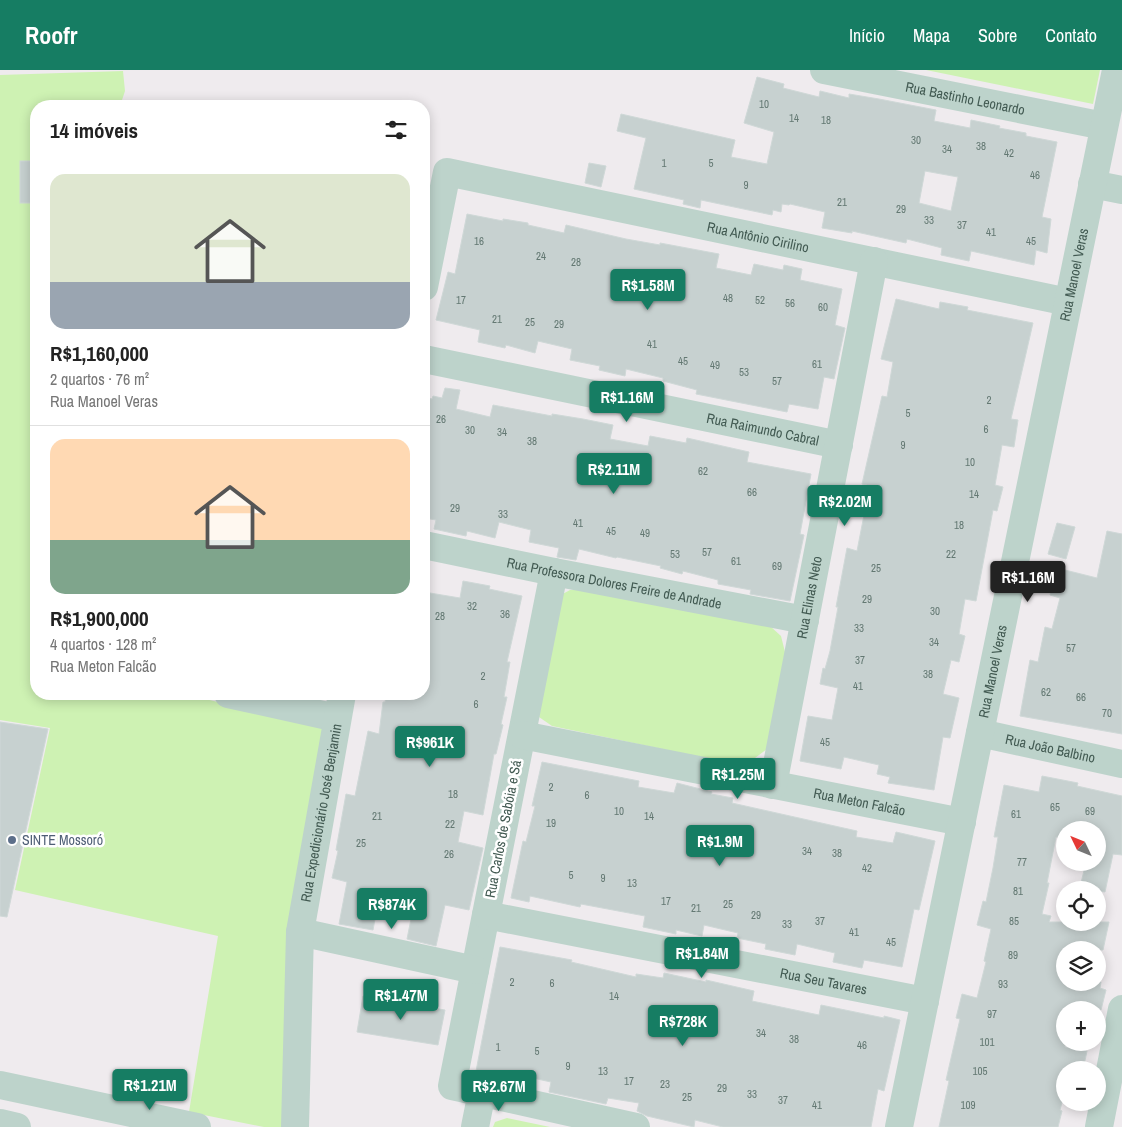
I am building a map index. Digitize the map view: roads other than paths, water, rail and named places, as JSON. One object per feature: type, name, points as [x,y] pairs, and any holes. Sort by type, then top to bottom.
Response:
[{"type":"street","name":"Rua Bastinho Leonardo","points":[[824,70],[1104,126]]},
{"type":"street","name":"Rua Manoel Veras","points":[[899,1127],[1116,70]]},
{"type":"street","name":"Rua Antônio Cirilino","points":[[430,257],[447,172],[1068,302]]},
{"type":"street","points":[[1092,184],[1122,190]]},
{"type":"street","name":"Rua Elinas Neto","points":[[774,785],[874,261]]},
{"type":"street","name":"Rua Raimundo Cabral","points":[[430,361],[839,446]]},
{"type":"street","name":"Rua Professora Dolores Freire de Andrade","points":[[430,546],[805,620]]},
{"type":"street","name":"Rua Carlos de Sabóia e Sá","points":[[482,1092],[452,1086],[554,572]]},
{"type":"street","points":[[284,700],[340,706]]},
{"type":"street","name":"Rua Expedicionário José Benjamin","points":[[295,1127],[300,932],[340,706]]},
{"type":"street","name":"Rua João Balbino","points":[[980,733],[1122,764]]},
{"type":"street","name":"Rua Meton Falcão","points":[[522,735],[962,822]]},
{"type":"street","name":"Rua Seu Tavares","points":[[486,915],[925,1001]]},
{"type":"street","points":[[300,932],[475,970]]},
{"type":"street","points":[[1099,1127],[1122,1009]]},
{"type":"street","points":[[0,1085],[128,1119],[197,1127]]},
{"type":"street","points":[[475,1127],[482,1092],[636,1127]]},
{"type":"street","points":[[0,1123],[17,1127]]},
{"type":"place","name":"SINTE Mossoró","points":[[12,840]]}]
